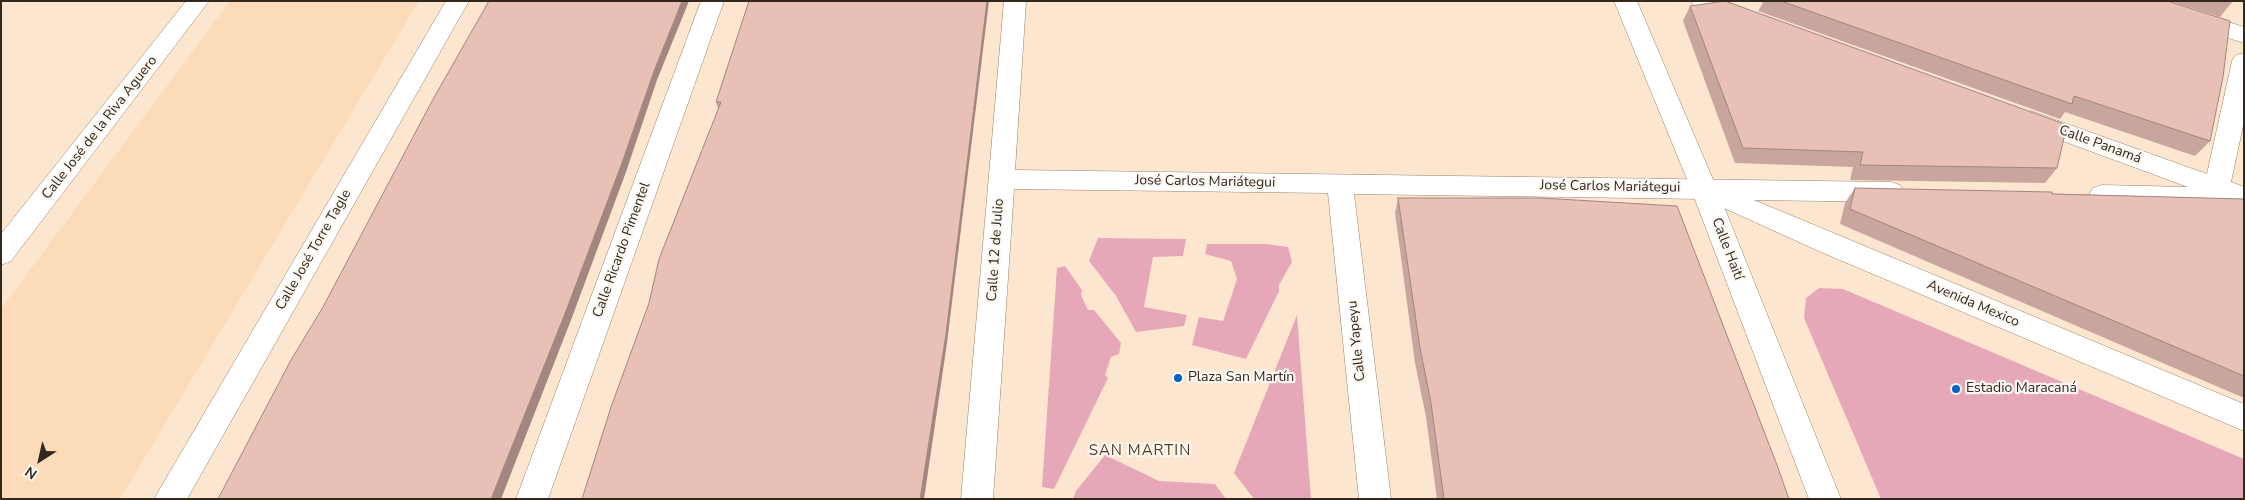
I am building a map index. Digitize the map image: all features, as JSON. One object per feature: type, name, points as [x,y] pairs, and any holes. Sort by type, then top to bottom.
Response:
[{"type":"street","name":"Calle José de la Riva Aguero","points":[[1,254],[198,1]]},
{"type":"street","name":"Calle José Torre Tagle","points":[[170,499],[458,1]]},
{"type":"street","name":"Calle Ricardo Pimentel","points":[[532,499],[713,1]]},
{"type":"street","name":"Calle 12 de Julio","points":[[977,499],[1015,1]]},
{"type":"street","name":"Calle Haití","points":[[1625,1],[1704,188],[1825,499]]},
{"type":"street","points":[[1702,1],[1767,25]]},
{"type":"street","points":[[2137,1],[2244,35]]},
{"type":"street","points":[[2078,195],[2187,197],[2217,188],[2244,61]]},
{"type":"street","name":"Calle Panamá","points":[[2011,113],[2244,197]]},
{"type":"street","name":"José Carlos Mariátegui","points":[[1001,179],[1911,192]]},
{"type":"street","name":"Calle Yapeyu","points":[[1340,184],[1375,499]]},
{"type":"street","name":"Avenida Mexico","points":[[1704,188],[1832,245],[2244,418]]},
{"type":"shaded area","points":[[230,1],[419,1],[120,499],[1,499],[1,309]]},
{"type":"shaded area","points":[[1098,238],[1186,239],[1183,256],[1153,257],[1144,307],[1187,315],[1184,326],[1136,332],[1116,296],[1089,261]]},
{"type":"shaded area","points":[[1207,244],[1266,244],[1288,247],[1292,262],[1279,285],[1279,291],[1246,359],[1192,345],[1199,317],[1223,321],[1237,279],[1231,261],[1205,254]]},
{"type":"shaded area","points":[[1065,266],[1082,290],[1081,295],[1088,310],[1094,310],[1121,343],[1119,354],[1111,357],[1105,375],[1108,378],[1054,489],[1042,487],[1057,268]]},
{"type":"shaded area","name":"Estadio Maracaná","points":[[1819,288],[1843,289],[2244,459],[2244,499],[1881,499],[1804,318],[1806,298]]},
{"type":"shaded area","points":[[1297,315],[1311,499],[1254,499],[1234,473]]},
{"type":"shaded area","points":[[1105,455],[1159,481],[1215,484],[1226,499],[1073,499],[1076,491]]},
{"type":"building","points":[[489,1],[682,1],[654,71],[622,163],[566,311],[491,499],[218,499],[291,360],[323,307],[432,101]]},
{"type":"building","points":[[749,1],[987,1],[946,334],[920,499],[582,499],[611,407],[649,303],[659,259],[721,102],[716,102]]},
{"type":"building","points":[[1725,1],[2067,125],[2057,168],[1860,165],[1863,152],[1743,148],[1690,6]]},
{"type":"building","points":[[1781,1],[2167,1],[2230,21],[2223,77],[2210,141],[2074,96],[2072,104]]},
{"type":"building","points":[[1855,188],[2052,192],[2052,194],[2244,199],[2244,376],[1850,209]]},
{"type":"building","points":[[1398,198],[1541,198],[1677,206],[1789,499],[1444,499],[1431,403],[1420,348]]},
{"type":"place","name":"Plaza San Martín","points":[[1178,378]]},
{"type":"place","name":"Estadio Maracaná","points":[[1956,389]]},
{"type":"district","name":"SAN MARTIN","points":[[1140,451]]}]
